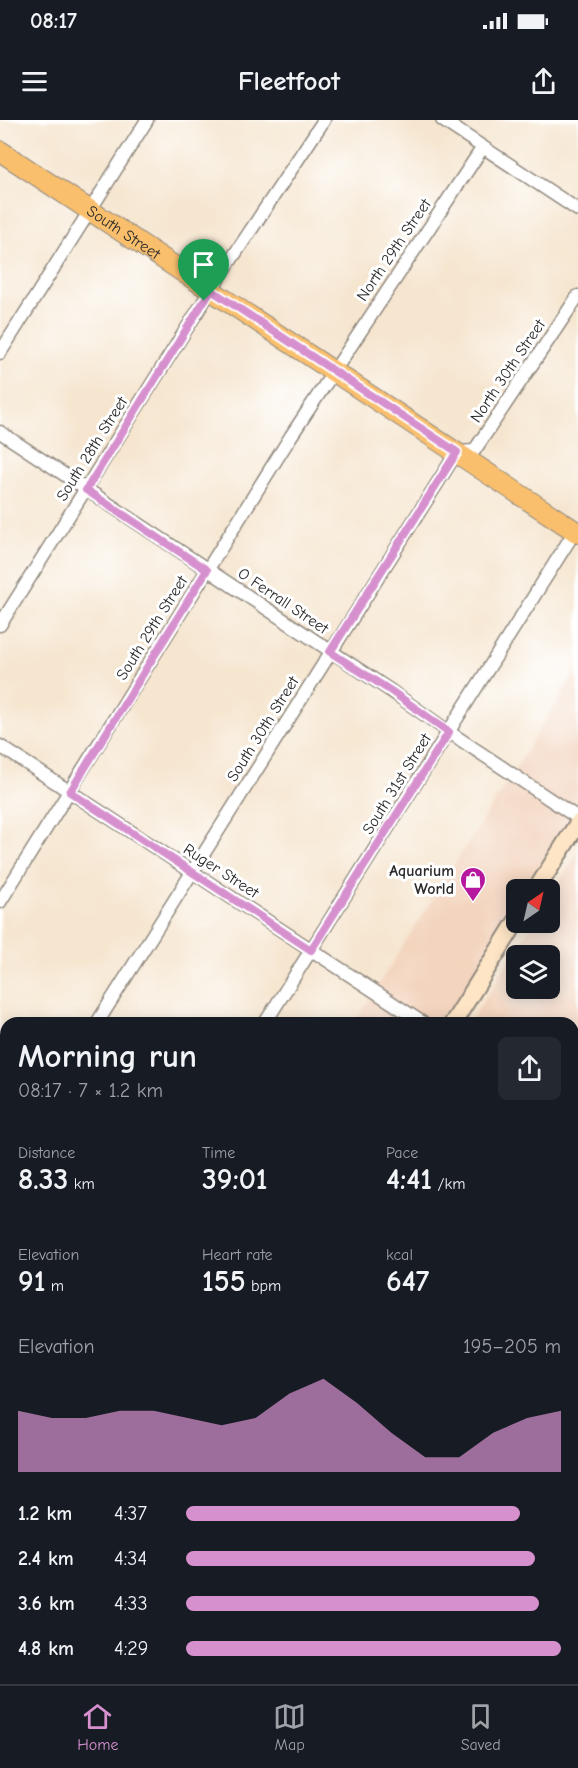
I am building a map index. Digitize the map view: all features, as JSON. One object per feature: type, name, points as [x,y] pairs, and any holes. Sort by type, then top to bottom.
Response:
[{"type":"main road","name":"South Street","points":[[0,151],[577,532]]},
{"type":"street","points":[[0,353],[147,120]]},
{"type":"street","name":"South 28th Street","points":[[0,625],[211,290],[324,120]]},
{"type":"street","points":[[442,120],[578,210]]},
{"type":"street","name":"North 29th Street","points":[[333,371],[483,147]]},
{"type":"street","name":"North 30th Street","points":[[457,452],[474,451],[578,296]]},
{"type":"street","name":"South 29th Street","points":[[0,902],[333,371]]},
{"type":"street","name":"O Ferrall Street","points":[[0,432],[578,818]]},
{"type":"street","name":"South 30th Street","points":[[101,1017],[457,452]]},
{"type":"street","name":"South 31st Street","points":[[269,1017],[577,532]]},
{"type":"street","name":"Ruger Street","points":[[0,746],[414,1017]]},
{"type":"street","points":[[543,879],[578,823]]},
{"type":"street","points":[[457,1017],[509,933]]},
{"type":"shaded area","points":[[578,667],[578,823],[542,879],[506,879],[506,933],[509,933],[457,1017],[358,1017]]},
{"type":"shaded area","points":[[578,851],[578,1017],[473,1017],[506,965],[506,999],[560,999],[560,945],[519,945],[527,933],[560,933],[560,880]]},
{"type":"place","name":"Aquarium World","points":[[473,903]]},
{"type":"route","points":[[211,290],[457,452],[330,652],[449,732],[311,950],[70,792],[207,570],[86,490],[204,301],[211,290]]}]
